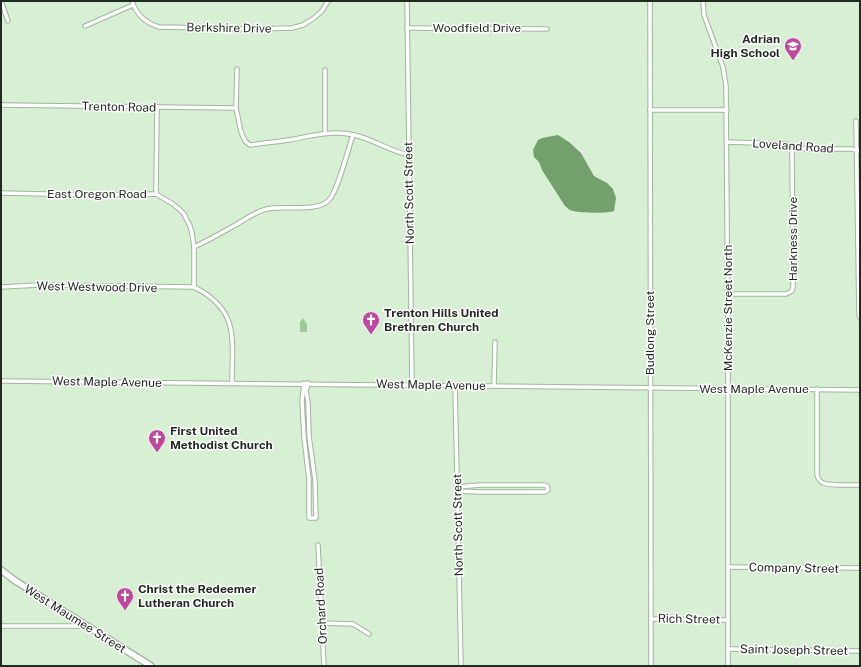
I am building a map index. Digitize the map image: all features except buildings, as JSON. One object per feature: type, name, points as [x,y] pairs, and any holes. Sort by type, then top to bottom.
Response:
[{"type":"main road","name":"West Maumee Street","points":[[1,570],[14,580],[150,666]]},
{"type":"street","points":[[1,1],[8,21]]},
{"type":"street","name":"Berkshire Drive","points":[[132,3],[138,14],[150,24],[159,27],[283,28],[303,25],[309,22],[318,15],[328,1]]},
{"type":"street","name":"North Scott Street","points":[[407,1],[412,384]]},
{"type":"street","name":"Budlong Street","points":[[650,1],[651,666]]},
{"type":"street","name":"McKenzie Street North","points":[[703,1],[704,15],[723,67],[726,86],[727,110],[728,666]]},
{"type":"street","points":[[85,26],[132,3]]},
{"type":"street","name":"Woodfield Drive","points":[[407,28],[547,29]]},
{"type":"street","points":[[237,69],[236,108],[244,141],[250,145],[325,133],[353,134],[400,153],[409,155]]},
{"type":"street","points":[[325,70],[325,133]]},
{"type":"street","name":"Trenton Road","points":[[1,105],[236,108]]},
{"type":"street","points":[[156,194],[157,107]]},
{"type":"street","points":[[650,110],[727,110]]},
{"type":"street","points":[[856,121],[858,151],[860,318]]},
{"type":"street","points":[[194,247],[206,242],[249,217],[266,210],[282,207],[315,207],[329,201],[334,193],[353,134]]},
{"type":"street","name":"Loveland Road","points":[[727,142],[785,144],[806,149],[858,151]]},
{"type":"street","name":"Harkness Drive","points":[[728,294],[786,294],[792,291],[792,146]]},
{"type":"street","name":"East Oregon Road","points":[[1,193],[89,195],[156,194],[173,204],[184,214],[192,233],[194,247],[194,288]]},
{"type":"street","name":"West Westwood Drive","points":[[1,287],[39,285],[194,288]]},
{"type":"street","points":[[194,288],[204,292],[219,305],[229,320],[232,334],[232,383]]},
{"type":"street","points":[[494,385],[495,342]]},
{"type":"street","name":"West Maple Avenue","points":[[1,381],[412,384],[860,390]]},
{"type":"street","points":[[306,383],[309,436],[315,480],[316,518],[309,518],[309,480],[302,401],[306,383]]},
{"type":"street","name":"North Scott Street","points":[[455,385],[461,666]]},
{"type":"street","points":[[817,389],[818,479],[822,483],[860,485]]},
{"type":"street","points":[[304,437],[309,436]]},
{"type":"street","points":[[309,480],[315,480]]},
{"type":"street","points":[[481,485],[544,485],[547,486],[548,490],[545,492],[512,492],[457,489],[481,485]]},
{"type":"street","points":[[512,485],[512,492]]},
{"type":"street","name":"Orchard Road","points":[[318,545],[324,666]]},
{"type":"street","name":"Company Street","points":[[728,567],[860,568]]},
{"type":"street","name":"Rich Street","points":[[651,619],[728,620]]},
{"type":"street","points":[[321,623],[353,624],[369,634]]},
{"type":"street","points":[[1,626],[88,626]]},
{"type":"street","name":"Saint Joseph Street","points":[[728,649],[860,651]]},
{"type":"shaded area","points":[[558,135],[569,142],[581,153],[594,176],[607,183],[613,189],[616,198],[614,211],[599,213],[579,212],[570,210],[565,206],[542,170],[539,162],[534,157],[533,150],[538,140]]},
{"type":"shaded area","points":[[303,318],[307,324],[307,332],[300,332],[300,321]]},
{"type":"place","name":"Adrian High School","points":[[793,61]]},
{"type":"place","name":"Trenton Hills United Brethren Church","points":[[371,335]]},
{"type":"place","name":"First United Methodist Church","points":[[157,453]]},
{"type":"place","name":"Christ the Redeemer Lutheran Church","points":[[125,611]]}]
